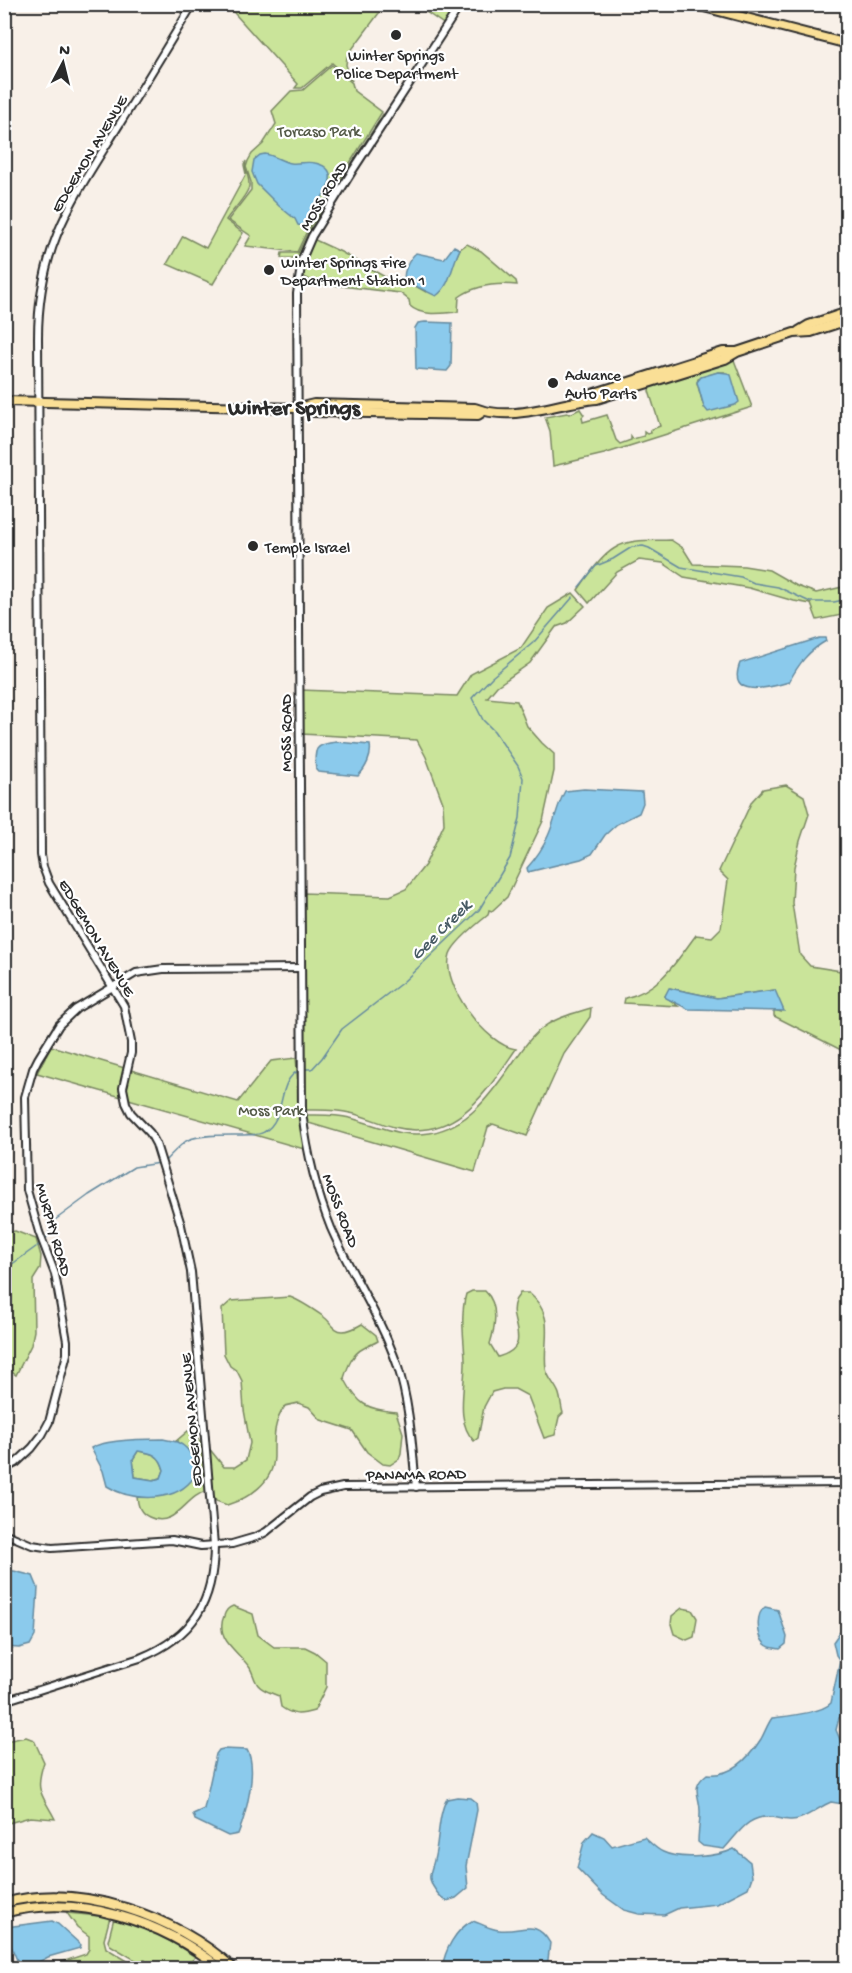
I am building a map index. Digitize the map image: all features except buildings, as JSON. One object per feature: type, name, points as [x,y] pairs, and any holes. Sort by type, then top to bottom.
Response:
[{"type":"main road","points":[[692,4],[848,44]]},
{"type":"main road","points":[[297,408],[314,404],[534,411],[616,394],[725,359],[737,352],[848,312]]},
{"type":"main road","points":[[797,332],[811,332],[848,320]]},
{"type":"main road","points":[[4,401],[297,408],[314,412],[447,415],[478,415],[484,411]]},
{"type":"main road","points":[[447,415],[455,410],[455,407]]},
{"type":"main road","points":[[4,1903],[45,1898],[76,1898],[113,1904],[167,1923],[199,1940],[233,1968]]},
{"type":"main road","points":[[4,1913],[45,1907],[75,1908],[113,1914],[143,1923],[175,1937],[220,1968]]},
{"type":"street","name":"EDGEMON AVENUE","points":[[4,1701],[140,1658],[174,1641],[194,1623],[213,1578],[214,1545],[191,1272],[181,1225],[159,1152],[150,1133],[131,1113],[126,1103],[123,1088],[131,1053],[131,1031],[124,1006],[49,883],[41,855],[38,402],[39,312],[44,272],[55,238],[74,197],[193,4]]},
{"type":"street","name":"MOSS ROAD","points":[[416,1486],[403,1385],[389,1343],[336,1238],[321,1201],[304,1129],[300,1064],[297,294],[302,260],[312,236],[461,4]]},
{"type":"street","name":"MURPHY ROAD","points":[[4,1469],[16,1462],[42,1435],[49,1422],[67,1354],[67,1341],[55,1275],[27,1190],[25,1097],[33,1069],[59,1026],[76,1009],[136,973],[155,969],[300,968]]},
{"type":"street","name":"PANAMA ROAD","points":[[4,1533],[32,1545],[52,1548],[172,1540],[201,1546],[232,1544],[266,1532],[299,1504],[320,1492],[343,1487],[848,1483]]},
{"type":"green space","points":[[227,5],[385,5],[347,56],[346,65],[352,81],[332,63],[302,88],[295,88],[298,84]]},
{"type":"green space","points":[[416,5],[458,5],[445,25]]},
{"type":"green space","name":"Torcaso Park","points":[[332,65],[352,83],[354,91],[382,112],[306,233],[297,252],[245,246],[251,236],[228,220],[251,190],[246,167],[252,154],[263,144],[276,124],[272,111],[291,91],[303,90]]},
{"type":"green space","points":[[383,114],[386,116],[300,258],[281,258],[282,253],[298,253],[307,234]]},
{"type":"green space","points":[[246,161],[248,190],[226,220],[243,233],[213,284],[167,264],[183,236],[206,248],[246,174],[244,165]]},
{"type":"green space","points":[[313,239],[385,277],[405,280],[426,292],[454,262],[460,249],[467,244],[481,251],[516,281],[517,285],[502,284],[472,290],[459,297],[458,312],[433,314],[420,312],[410,306],[409,300],[400,293],[316,283],[302,276],[304,260]]},
{"type":"green space","points":[[734,360],[752,407],[604,454],[553,466],[550,431],[545,417],[570,414],[580,409],[584,415],[583,422],[607,415],[616,440],[620,444],[631,440],[631,436],[633,439],[644,436],[644,432],[651,433],[650,430],[660,426],[649,391],[650,387]],"holes":[[[724,372],[704,407],[697,383],[698,379]]]},
{"type":"green space","points":[[671,540],[683,548],[693,564],[744,566],[769,570],[797,586],[816,593],[847,586],[847,614],[817,620],[811,604],[749,588],[684,577],[663,563],[639,560],[617,572],[589,603],[578,590],[600,561],[615,548],[635,541]]},
{"type":"green space","points":[[573,593],[585,606],[567,623],[556,627],[530,663],[497,686],[487,698],[517,701],[527,726],[554,754],[554,771],[543,821],[507,897],[492,911],[489,910],[488,915],[461,939],[450,954],[449,967],[452,981],[468,1012],[492,1037],[516,1049],[481,1097],[452,1121],[435,1128],[416,1130],[394,1127],[344,1112],[304,1110],[303,893],[390,896],[406,889],[425,865],[444,824],[443,803],[426,757],[417,740],[301,734],[301,690],[457,696],[471,674],[521,648],[548,608]]},
{"type":"green space","points":[[786,785],[804,796],[809,814],[794,867],[792,903],[800,955],[810,966],[847,972],[847,1053],[774,1016],[774,1010],[781,1012],[774,990],[717,998],[670,988],[665,996],[678,1006],[624,1003],[625,998],[648,989],[658,982],[696,935],[712,937],[721,928],[728,880],[719,871],[752,801],[763,789]]},
{"type":"green space","points":[[591,1008],[590,1017],[564,1054],[527,1136],[493,1124],[488,1127],[475,1172],[305,1122],[304,1115],[327,1115],[350,1118],[409,1134],[430,1133],[445,1129],[470,1114],[481,1104],[526,1044],[541,1029],[561,1018]]},
{"type":"green space","name":"Moss Park","points":[[51,1046],[238,1102],[271,1061],[296,1058],[304,1149],[37,1073]]},
{"type":"green space","points":[[15,1231],[36,1239],[41,1256],[40,1269],[33,1280],[34,1331],[31,1345],[16,1375],[5,1367],[5,1233]]},
{"type":"green space","points":[[472,1291],[485,1291],[492,1303],[494,1324],[490,1344],[498,1357],[509,1352],[518,1340],[513,1309],[520,1293],[529,1293],[538,1302],[546,1320],[546,1369],[559,1394],[563,1413],[559,1417],[555,1435],[544,1438],[528,1396],[515,1389],[492,1392],[484,1407],[478,1438],[474,1441],[468,1433],[464,1423],[462,1402],[465,1369],[463,1318],[466,1294]]},
{"type":"green space","points":[[290,1297],[320,1314],[337,1330],[348,1330],[362,1324],[376,1335],[378,1341],[353,1357],[344,1378],[354,1395],[364,1404],[396,1412],[403,1433],[401,1453],[399,1459],[390,1465],[383,1464],[367,1452],[352,1430],[321,1420],[309,1407],[298,1403],[285,1406],[276,1424],[273,1466],[269,1474],[251,1494],[227,1505],[216,1501],[212,1492],[208,1447],[224,1467],[235,1467],[246,1460],[250,1443],[242,1381],[224,1354],[222,1309],[231,1301]]},
{"type":"green space","points":[[188,1431],[200,1442],[203,1449],[207,1491],[193,1499],[173,1516],[158,1520],[149,1517],[140,1509],[137,1497],[169,1494],[186,1485],[177,1442],[175,1442]]},
{"type":"green space","points":[[138,1451],[158,1458],[164,1470],[161,1478],[153,1480],[135,1477],[133,1459]]},
{"type":"green space","points":[[233,1606],[253,1614],[258,1635],[274,1647],[305,1647],[326,1661],[326,1687],[314,1711],[301,1714],[289,1712],[281,1707],[279,1696],[258,1685],[250,1668],[229,1645],[222,1632],[225,1614]]},
{"type":"green space","points":[[682,1608],[692,1610],[697,1618],[694,1637],[687,1640],[674,1634],[671,1624],[672,1616]]},
{"type":"green space","points":[[26,1737],[34,1740],[44,1762],[40,1787],[43,1798],[55,1819],[30,1817],[5,1824],[5,1741]]},
{"type":"green space","points":[[67,1913],[110,1917],[104,1940],[106,1948],[134,1965],[134,1968],[51,1968],[86,1954],[89,1949],[89,1936],[77,1927]]},
{"type":"green space","points":[[114,1918],[156,1934],[195,1957],[186,1968],[147,1968],[145,1960],[137,1961],[110,1945],[108,1941]]},
{"type":"water","points":[[265,154],[291,163],[315,163],[326,167],[330,174],[326,192],[303,226],[298,225],[295,219],[257,184],[252,172],[254,160]]},
{"type":"water","points":[[454,246],[460,249],[445,287],[436,296],[405,281],[404,274],[407,266],[416,253],[444,259]]},
{"type":"water","points":[[418,323],[452,323],[451,366],[447,371],[416,369],[415,328]]},
{"type":"water","points":[[718,372],[731,375],[739,402],[708,412],[704,407],[697,382],[701,377]]},
{"type":"water","points":[[825,638],[826,641],[804,659],[789,682],[771,687],[752,688],[739,682],[737,674],[740,663]]},
{"type":"water","points":[[337,742],[370,745],[368,762],[358,776],[316,770],[317,749],[324,744]]},
{"type":"water","points":[[584,789],[642,792],[643,803],[639,813],[617,824],[605,835],[592,854],[581,859],[528,872],[527,868],[546,840],[565,791]]},
{"type":"water","points":[[669,988],[717,998],[775,990],[784,1011],[688,1009],[666,998]]},
{"type":"water","points":[[163,1439],[182,1445],[193,1459],[194,1476],[183,1488],[162,1496],[139,1497],[127,1495],[107,1486],[103,1471],[91,1448],[116,1441]],"holes":[[[138,1451],[152,1454],[160,1461],[164,1470],[161,1478],[153,1480],[135,1477],[133,1459]]]},
{"type":"water","points":[[4,1571],[33,1576],[38,1588],[35,1636],[30,1645],[19,1648],[5,1647]]},
{"type":"water","points":[[765,1607],[778,1610],[787,1637],[786,1644],[780,1649],[767,1645],[760,1636],[758,1620]]},
{"type":"water","points":[[847,1630],[847,1711],[839,1718],[836,1730],[847,1756],[847,1810],[843,1804],[831,1802],[798,1819],[757,1818],[745,1826],[724,1849],[703,1846],[698,1842],[700,1807],[698,1784],[707,1774],[724,1772],[745,1759],[761,1739],[772,1718],[812,1712],[831,1703],[840,1661],[833,1642],[840,1632]]},
{"type":"water","points":[[223,1749],[247,1750],[251,1768],[250,1792],[241,1826],[238,1834],[228,1836],[195,1820],[193,1814],[204,1809],[216,1754]]},
{"type":"water","points":[[471,1798],[476,1802],[477,1810],[466,1866],[468,1888],[456,1898],[447,1901],[434,1888],[430,1874],[444,1805],[447,1799]]},
{"type":"water","points":[[593,1832],[604,1837],[612,1846],[644,1837],[660,1851],[679,1856],[709,1856],[734,1849],[750,1862],[752,1877],[748,1888],[717,1904],[679,1908],[664,1915],[639,1914],[624,1910],[603,1895],[577,1868],[584,1842]]},
{"type":"water","points":[[52,1921],[81,1945],[80,1948],[48,1957],[30,1967],[22,1967],[5,1932],[6,1927]]},
{"type":"water","points":[[472,1921],[499,1930],[533,1928],[539,1930],[550,1943],[547,1968],[442,1968],[452,1941]]},
{"type":"waterway","name":"Gee Creek","points":[[579,587],[596,566],[632,547],[643,546],[681,567],[741,577],[754,583],[778,587],[810,602],[834,602],[848,599]]},
{"type":"waterway","name":"Gee Creek","points":[[305,1069],[312,1069],[342,1029],[403,982],[479,910],[510,858],[520,818],[523,778],[518,766],[494,731],[483,720],[472,698],[492,677],[534,642],[573,597]]},
{"type":"waterway","name":"Gee Creek","points":[[166,1160],[183,1143],[191,1139],[213,1135],[264,1132],[276,1118],[287,1082],[300,1070]]},
{"type":"waterway","name":"Gee Creek","points":[[46,1239],[55,1220],[89,1195],[134,1167],[159,1163]]},
{"type":"waterway","name":"Gee Creek","points":[[4,1270],[40,1244]]},
{"type":"place","name":"Winter Springs Police Department","points":[[396,35]]},
{"type":"place","name":"Winter Springs Fire Department Station 1","points":[[269,270]]},
{"type":"place","name":"Advance Auto Parts","points":[[553,383]]},
{"type":"place","name":"Temple Israel","points":[[253,546]]},
{"type":"district","name":"Winter Springs","points":[[294,406]]}]
